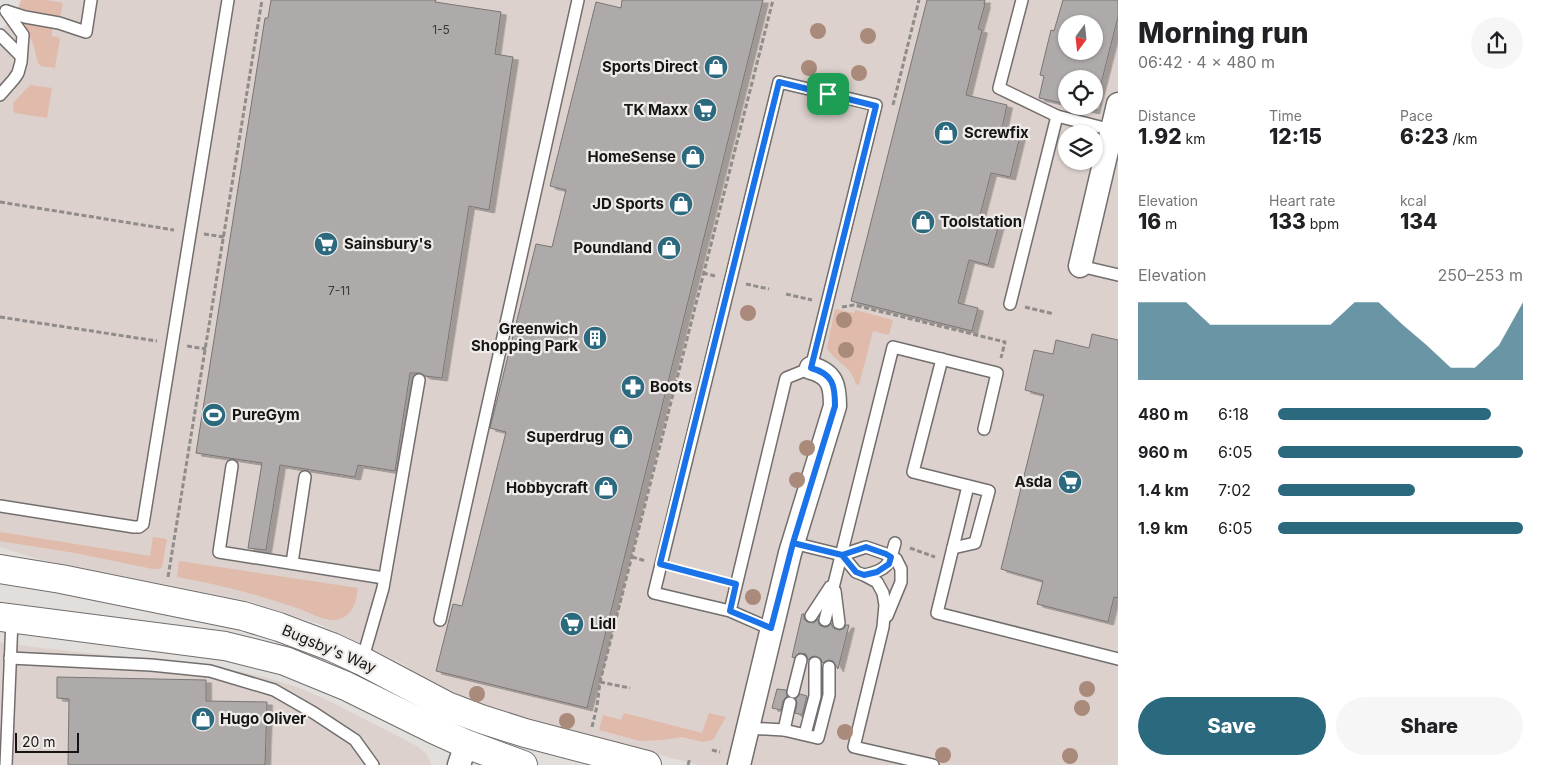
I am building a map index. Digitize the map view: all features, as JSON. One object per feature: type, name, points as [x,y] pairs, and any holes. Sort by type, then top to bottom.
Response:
[{"type":"street","points":[[1080,266],[1118,104]]},
{"type":"street","points":[[739,765],[793,543],[835,406],[835,392],[828,376],[820,370],[811,368]]},
{"type":"street","name":"Bugsby's Way","points":[[0,569],[61,579],[243,616],[307,637],[362,661],[447,706],[481,719],[525,733],[647,765]]},
{"type":"street","name":"Bugsby's Way","points":[[6,618],[200,642],[285,661],[346,686],[433,729],[463,754],[523,765]]},
{"type":"lane","points":[[3,9],[24,17],[59,23],[86,32],[91,0]]},
{"type":"lane","points":[[0,506],[134,528],[143,524],[228,0]]},
{"type":"lane","points":[[440,620],[578,0]]},
{"type":"lane","points":[[1022,0],[999,88],[1057,116],[1112,130]]},
{"type":"lane","points":[[0,95],[8,88],[18,73],[21,62],[23,35],[3,9]]},
{"type":"lane","points":[[0,36],[21,56]]},
{"type":"lane","points":[[730,611],[786,378],[811,368],[876,106],[779,82],[654,593],[730,611],[771,628]]},
{"type":"lane","points":[[1010,304],[1057,116]]},
{"type":"lane","points":[[1080,266],[1118,275]]},
{"type":"lane","points":[[825,620],[893,347],[997,373],[984,430]]},
{"type":"lane","points":[[942,359],[913,472],[990,491],[975,543],[953,548]]},
{"type":"lane","points":[[362,661],[383,588],[419,380]]},
{"type":"lane","points":[[232,466],[219,552],[384,578]]},
{"type":"lane","points":[[292,563],[305,477]]},
{"type":"lane","points":[[968,486],[937,613],[1118,659]]},
{"type":"lane","points":[[793,543],[842,555],[866,547],[896,560],[901,569],[901,582],[883,626]]},
{"type":"lane","points":[[864,575],[877,572],[889,564],[895,543]]},
{"type":"lane","points":[[842,555],[856,572],[877,582],[883,593],[885,605],[883,626],[854,747],[933,765]]},
{"type":"lane","points":[[811,616],[834,582]]},
{"type":"lane","points":[[834,582],[840,623]]},
{"type":"lane","points":[[6,618],[10,658],[6,765]]},
{"type":"lane","points":[[10,658],[151,665],[210,672],[274,690],[355,740],[373,765]]},
{"type":"lane","points":[[784,730],[801,660]]},
{"type":"lane","points":[[805,734],[815,696],[815,663]]},
{"type":"lane","points":[[747,728],[784,730],[818,738],[829,695],[829,667]]},
{"type":"path","points":[[168,579],[262,0]]},
{"type":"path","points":[[593,724],[598,706],[600,682],[773,0]]},
{"type":"path","points":[[0,202],[180,231]]},
{"type":"path","points":[[201,234],[224,238]]},
{"type":"path","points":[[703,273],[721,278]]},
{"type":"path","points":[[738,282],[770,290]]},
{"type":"path","points":[[786,294],[813,300]]},
{"type":"path","points":[[1010,304],[1054,314]]},
{"type":"path","points":[[844,308],[854,305],[1004,342],[997,373]]},
{"type":"path","points":[[0,317],[162,342]]},
{"type":"path","points":[[184,345],[206,349]]},
{"type":"path","points":[[907,547],[937,557]]},
{"type":"path","points":[[632,557],[736,584]]},
{"type":"path","points":[[600,682],[630,688]]},
{"type":"path","points":[[712,750],[720,752]]},
{"type":"path","points":[[688,765],[690,758]]},
{"type":"shaded area","points":[[21,0],[1118,0],[1118,765],[699,765],[481,709],[436,687],[401,663],[322,625],[248,601],[38,559],[0,547],[0,33],[18,9]]},
{"type":"shaded area","points":[[21,0],[46,0],[63,3],[60,18],[18,9]]},
{"type":"shaded area","points":[[25,23],[49,27],[52,29],[52,36],[60,38],[55,68],[41,66],[38,63],[33,43],[24,25]]},
{"type":"shaded area","points":[[30,85],[52,88],[47,118],[15,113],[13,110],[13,103]]},
{"type":"shaded area","points":[[835,309],[854,313],[855,310],[893,320],[889,335],[873,331],[859,385],[856,384],[847,368],[827,348]]},
{"type":"shaded area","points":[[0,532],[150,556],[153,537],[167,539],[162,567],[153,569],[75,553],[0,541]]},
{"type":"shaded area","points":[[179,561],[358,588],[354,606],[348,614],[340,619],[330,620],[254,595],[177,577]]},
{"type":"shaded area","points":[[0,642],[195,665],[264,677],[294,686],[323,698],[415,745],[427,754],[431,765],[0,765]]},
{"type":"shaded area","points":[[624,713],[702,733],[709,713],[726,717],[713,740],[702,742],[682,737],[640,741],[599,730],[603,715],[621,720]]},
{"type":"building","points":[[271,0],[436,0],[435,2],[501,12],[495,54],[513,57],[489,210],[469,206],[442,378],[425,376],[420,373],[410,373],[395,471],[358,465],[355,477],[280,465],[266,550],[248,548],[262,463],[196,453],[265,18],[268,18]]},
{"type":"building","name":"Greenwich Shopping Park","points":[[622,0],[763,0],[587,708],[436,671],[453,604],[462,606],[506,432],[490,428],[536,244],[552,247],[566,190],[550,186],[596,2],[621,8]]},
{"type":"building","points":[[927,0],[985,0],[978,29],[982,30],[966,95],[1007,105],[1002,128],[1021,132],[1010,177],[991,173],[980,215],[1000,220],[988,265],[969,260],[958,303],[978,308],[972,331],[851,301]]},
{"type":"building","points":[[1063,0],[1118,0],[1118,17],[1103,76],[1103,70],[1058,70],[1058,102],[1039,98],[1044,76],[1040,75],[1051,30],[1054,31],[1058,17],[1058,60],[1103,60],[1103,15],[1059,15]]},
{"type":"building","name":"Asda","points":[[1092,334],[1118,340],[1118,598],[1114,597],[1108,622],[1037,604],[1043,581],[1001,569],[1044,395],[1025,390],[1034,350],[1053,354],[1056,340],[1089,348]]},
{"type":"building","points":[[802,614],[804,614],[804,619],[807,622],[814,623],[818,619],[819,625],[824,627],[828,627],[831,623],[833,628],[839,630],[849,625],[838,669],[833,661],[829,660],[822,663],[821,659],[815,656],[808,660],[806,654],[799,653],[794,658],[792,657]]},
{"type":"building","points":[[57,677],[206,680],[206,701],[267,702],[265,765],[68,765],[69,699],[57,698]]},
{"type":"building","points":[[777,689],[786,690],[787,696],[783,701],[781,710],[772,708]]},
{"type":"building","points":[[800,694],[807,696],[802,715],[795,713],[796,699]]},
{"type":"place","name":"Sports Direct","points":[[716,67]]},
{"type":"place","name":"TK Maxx","points":[[705,110]]},
{"type":"place","name":"Screwfix","points":[[946,133]]},
{"type":"place","name":"HomeSense","points":[[693,157]]},
{"type":"place","name":"JD Sports","points":[[681,204]]},
{"type":"place","name":"Toolstation","points":[[923,222]]},
{"type":"place","name":"Sainsbury's","points":[[326,244]]},
{"type":"place","name":"Poundland","points":[[669,248]]},
{"type":"place","name":"Greenwich Shopping Park","points":[[595,338]]},
{"type":"place","name":"Boots","points":[[633,387]]},
{"type":"place","name":"PureGym","points":[[214,415]]},
{"type":"place","name":"Superdrug","points":[[621,437]]},
{"type":"place","name":"Asda","points":[[1070,482]]},
{"type":"place","name":"Hobbycraft","points":[[606,488]]},
{"type":"place","name":"Lidl","points":[[572,624]]},
{"type":"place","name":"Hugo Oliver","points":[[203,719]]},
{"type":"route","points":[[828,94],[779,82],[660,564],[736,584],[730,611],[771,628],[793,543],[842,555],[866,547],[891,557],[889,564],[877,572],[864,575],[856,572],[842,555],[802,545],[793,543],[835,406],[835,392],[828,376],[820,370],[811,368],[876,106],[828,94]]}]
